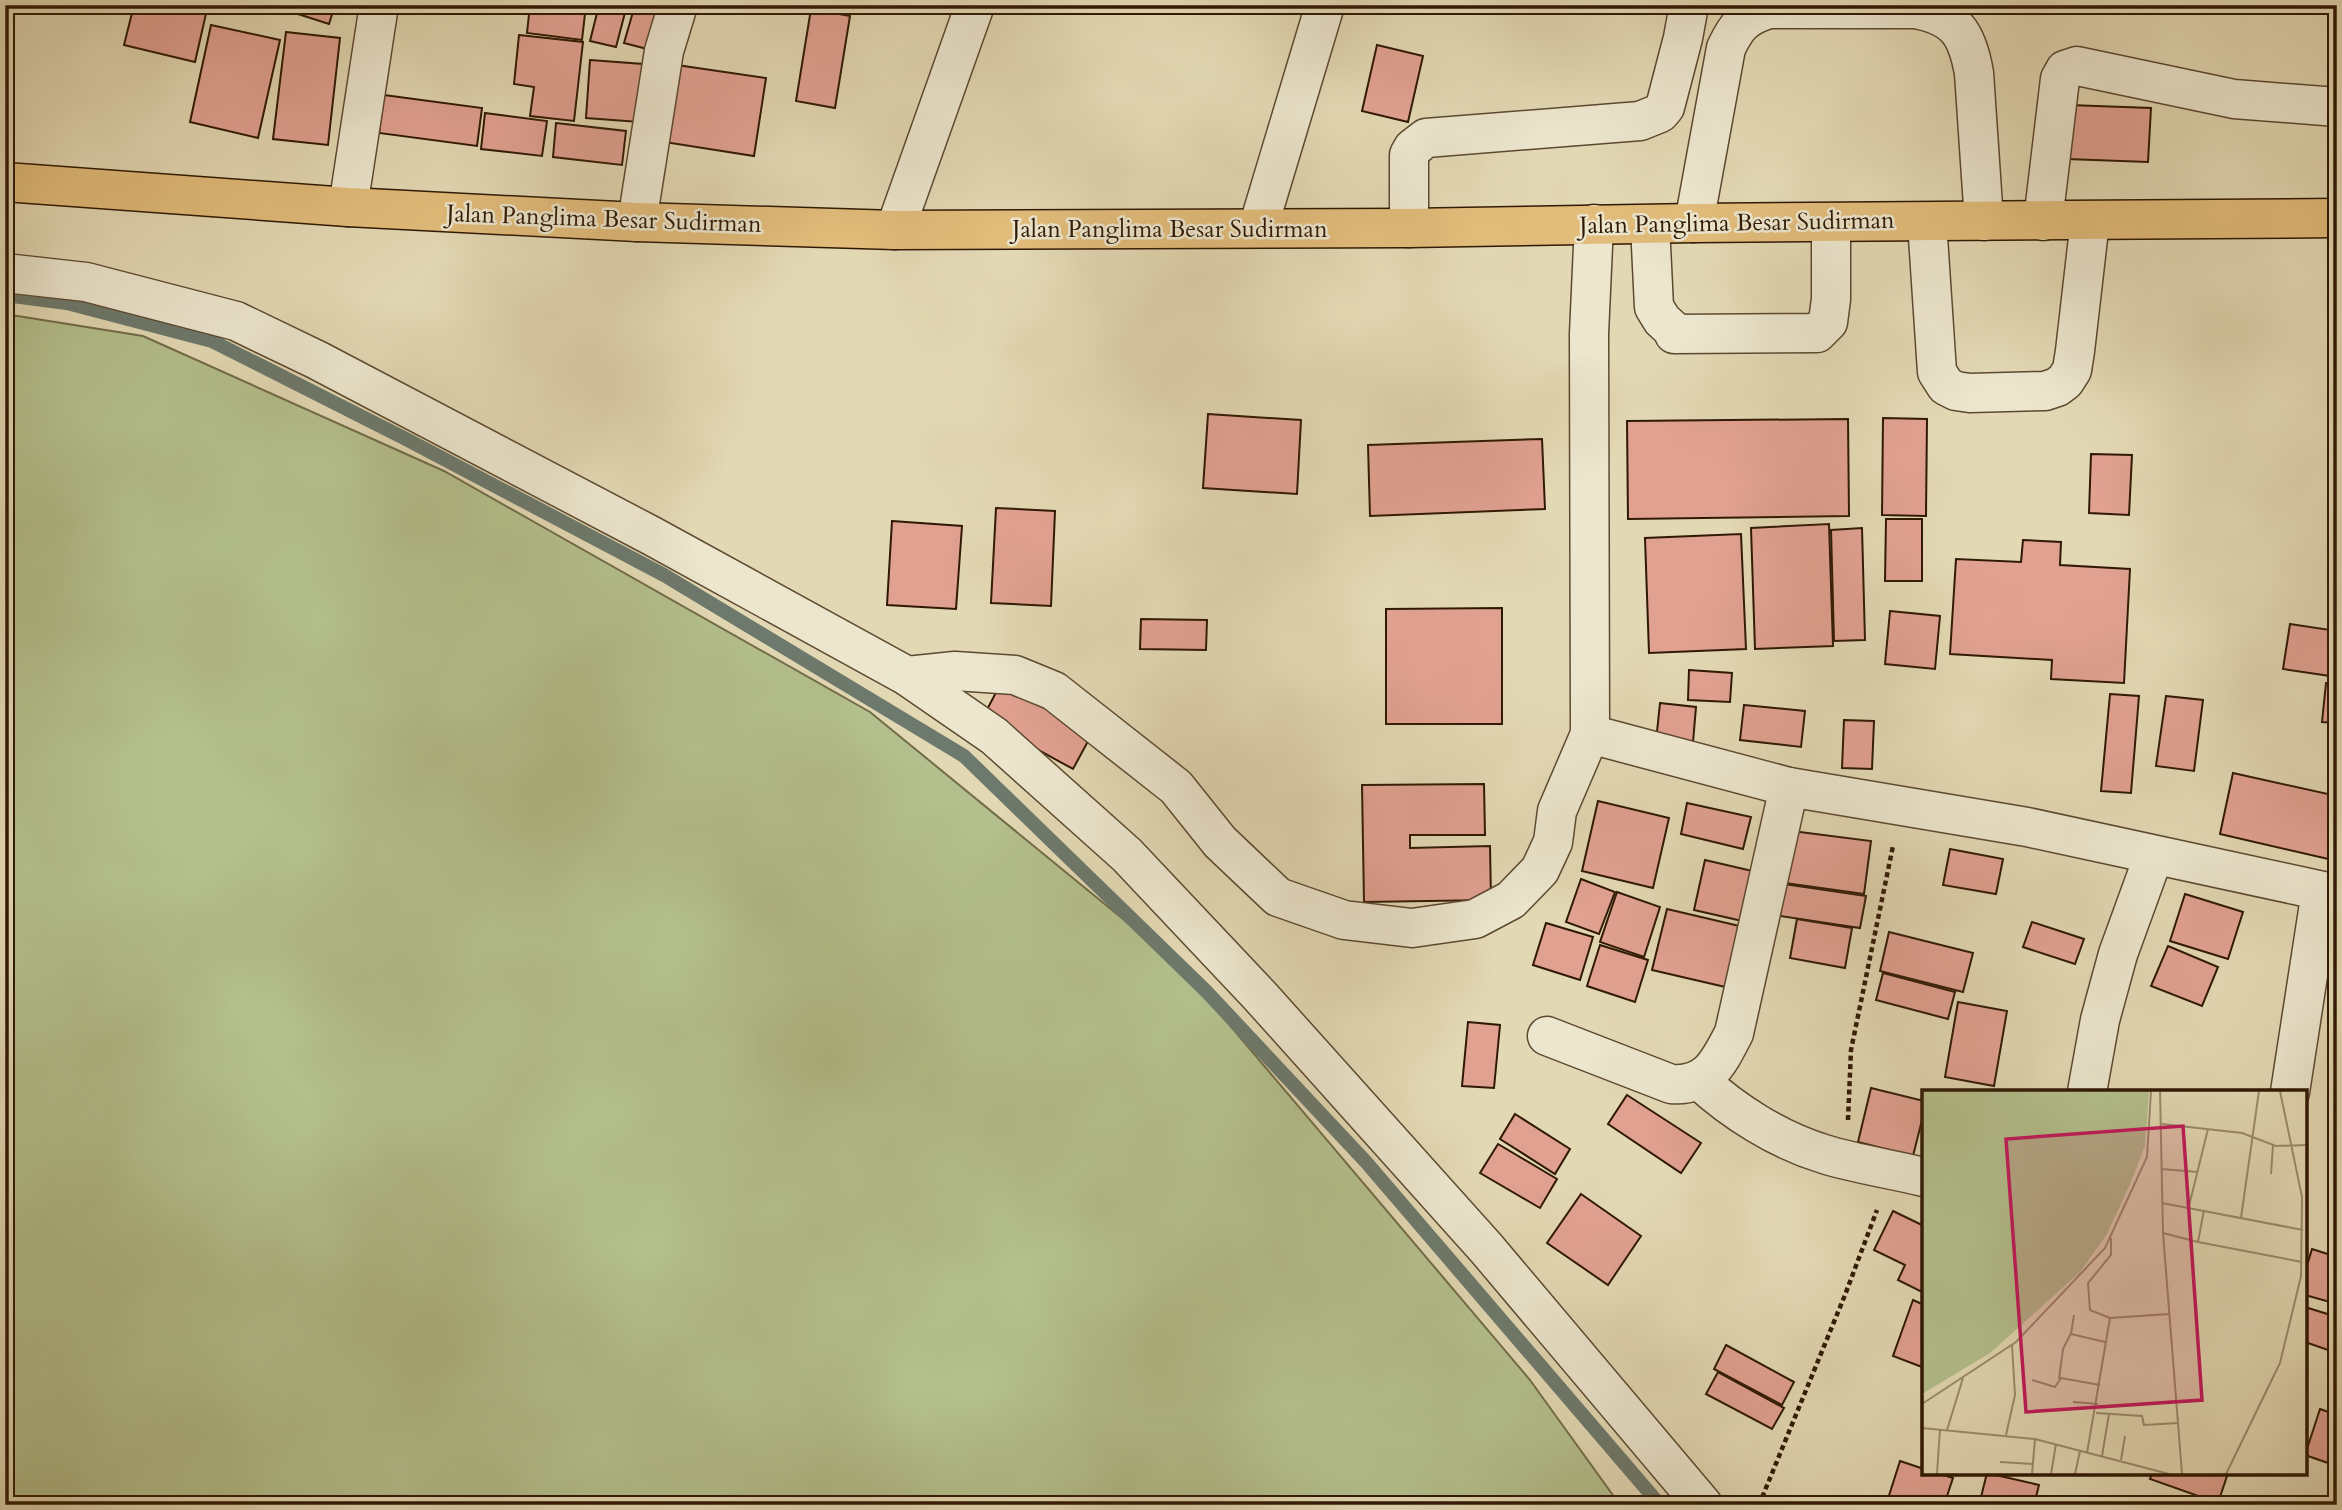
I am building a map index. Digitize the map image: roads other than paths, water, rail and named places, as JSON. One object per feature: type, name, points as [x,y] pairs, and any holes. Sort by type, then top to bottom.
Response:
[{"type":"main road","name":"Jalan Panglima Besar Sudirman","points":[[5,182],[348,207],[637,222],[895,230],[1409,228],[2337,218]]},
{"type":"street","points":[[348,207],[379,5]]},
{"type":"street","points":[[637,222],[664,51],[678,5]]},
{"type":"street","points":[[895,230],[975,5]]},
{"type":"street","points":[[1258,228],[1325,5]]},
{"type":"street","points":[[1409,228],[1409,155],[1413,148],[1426,138],[1640,121],[1660,113],[1665,107],[1689,5]]},
{"type":"street","points":[[1694,223],[1726,48],[1740,24],[1751,15],[1769,9],[1916,7],[1937,13],[1949,21],[1960,32],[1970,52],[1984,221]]},
{"type":"street","points":[[2043,221],[2060,79],[2065,70],[2072,66],[2104,70],[2234,99],[2337,107]]},
{"type":"street","points":[[1927,222],[1937,372],[1946,386],[1970,393],[2045,391],[2057,387],[2069,376],[2075,351],[2090,220]]},
{"type":"street","points":[[1650,225],[1654,307],[1674,334],[1817,333],[1828,322],[1831,299],[1831,223]]},
{"type":"street","points":[[907,676],[955,671],[1015,675],[1054,691],[1176,787],[1220,842],[1278,897],[1344,920],[1412,928],[1475,919],[1511,900],[1540,870],[1553,842],[1557,810],[1590,734],[1589,334],[1594,225]]},
{"type":"street","points":[[5,273],[86,282],[236,321],[317,359],[652,536],[907,676],[994,736],[1127,855],[1260,996],[1486,1248],[1703,1505]]},
{"type":"street","points":[[1590,734],[1789,787],[2027,827],[2329,893],[2290,1090]]},
{"type":"street","points":[[1547,1036],[1671,1084],[1683,1085],[1699,1080],[1718,1063],[1734,1033],[1789,787]]},
{"type":"street","points":[[2087,1090],[2100,1020],[2118,954],[2154,855]]},
{"type":"street","points":[[1699,1080],[1735,1109],[1796,1143],[1824,1154],[1922,1177]]},
{"type":"waterway","points":[[5,295],[67,303],[212,341],[406,439],[664,575],[964,756],[1206,991],[1366,1162],[1660,1505]]}]
